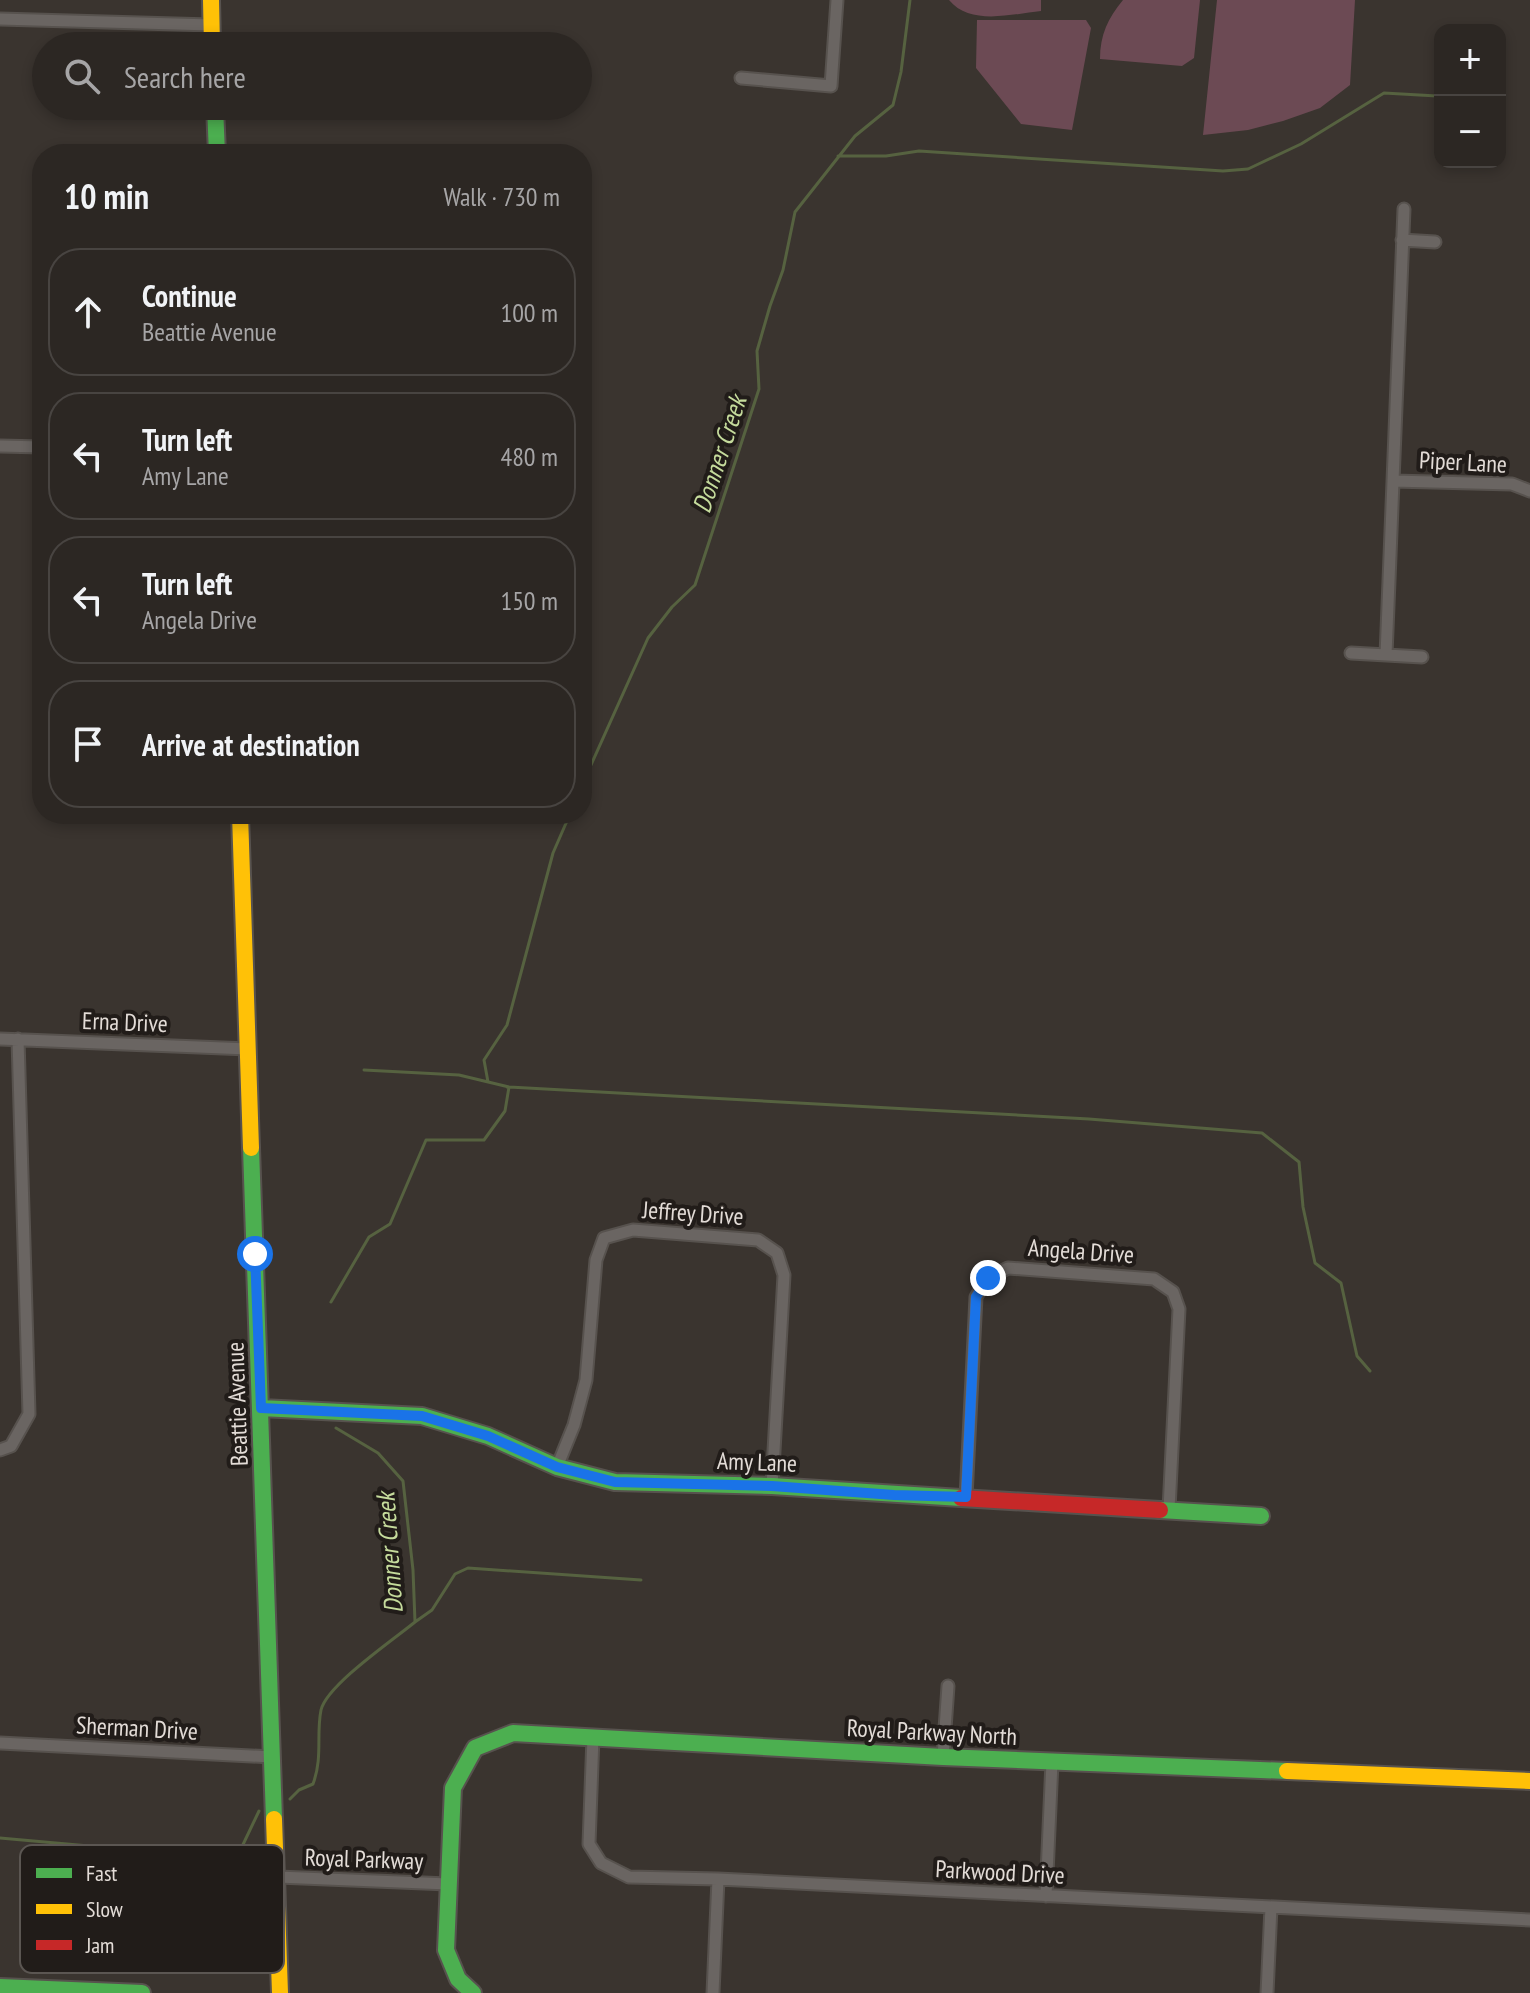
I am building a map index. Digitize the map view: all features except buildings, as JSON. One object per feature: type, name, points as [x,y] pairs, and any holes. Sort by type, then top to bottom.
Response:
[{"type":"street","points":[[211,0],[211,32]]},
{"type":"street","points":[[741,78],[831,86],[837,0]]},
{"type":"street","points":[[0,19],[211,25]]},
{"type":"street","points":[[216,120],[217,144]]},
{"type":"street","points":[[1386,655],[1404,209]]},
{"type":"street","points":[[1402,240],[1435,242]]},
{"type":"street","points":[[0,446],[32,447]]},
{"type":"street","name":"Piper Lane","points":[[1393,481],[1512,484],[1530,491]]},
{"type":"street","points":[[1351,653],[1422,657]]},
{"type":"street","name":"Beattie Avenue","points":[[240,824],[276,1845]]},
{"type":"street","name":"Erna Drive","points":[[0,1039],[248,1049]]},
{"type":"street","points":[[0,1450],[11,1446],[29,1414],[18,1039]]},
{"type":"street","name":"Jeffrey Drive","points":[[557,1467],[574,1425],[586,1380],[596,1260],[604,1238],[633,1230],[758,1240],[777,1253],[784,1275],[772,1486]]},
{"type":"street","name":"Angela Drive","points":[[966,1497],[976,1297],[988,1278],[1008,1268],[1154,1279],[1173,1292],[1179,1309],[1169,1509]]},
{"type":"street","name":"Amy Lane","points":[[261,1408],[422,1416],[488,1436],[557,1467],[615,1482],[772,1486],[1261,1516]]},
{"type":"street","points":[[943,1757],[948,1686]]},
{"type":"street","name":"Royal Parkway North","points":[[473,1993],[458,1979],[446,1950],[453,1788],[475,1748],[513,1733],[943,1757],[1530,1781]]},
{"type":"street","name":"Parkwood Drive","points":[[593,1737],[589,1844],[601,1863],[629,1877],[1530,1920]]},
{"type":"street","name":"Sherman Drive","points":[[0,1743],[272,1757]]},
{"type":"street","points":[[1046,1896],[1052,1762]]},
{"type":"street","name":"Royal Parkway","points":[[284,1877],[448,1884]]},
{"type":"street","points":[[713,1993],[718,1879]]},
{"type":"street","points":[[1267,1993],[1271,1907]]},
{"type":"street","name":"Beattie Avenue","points":[[280,1973],[280,1993]]},
{"type":"street","points":[[0,1987],[142,1993]]},
{"type":"shaded area","points":[[949,0],[1041,0],[1041,11],[980,16],[958,8]]},
{"type":"shaded area","points":[[1123,0],[1200,0],[1194,58],[1182,66],[1100,59],[1106,27]]},
{"type":"shaded area","points":[[1217,0],[1355,0],[1350,85],[1320,108],[1283,121],[1248,130],[1203,135]]},
{"type":"shaded area","points":[[977,20],[1086,20],[1091,28],[1072,130],[1021,124],[976,68]]},
{"type":"waterway","name":"Donner Creek","points":[[592,763],[648,638],[672,607],[695,585],[759,389],[757,351],[783,270],[795,212],[855,136],[893,105],[901,72],[910,0]]},
{"type":"waterway","points":[[838,156],[886,156],[919,151],[1223,171],[1248,169],[1301,144],[1384,93],[1434,96]]},
{"type":"waterway","name":"Donner Creek","points":[[488,1082],[484,1060],[507,1025],[553,853],[566,824]]},
{"type":"waterway","points":[[364,1070],[459,1075],[509,1087],[1089,1119],[1262,1133],[1299,1162],[1303,1207],[1315,1263],[1341,1283],[1357,1356],[1370,1371]]},
{"type":"waterway","name":"Donner Creek","points":[[331,1302],[369,1237],[390,1224],[426,1140],[484,1140],[505,1111],[507,1087]]},
{"type":"waterway","name":"Donner Creek","points":[[290,1799],[299,1790],[313,1784],[318,1765],[321,1710],[326,1700],[348,1676],[415,1622],[413,1570],[403,1481],[378,1453],[336,1428]]},
{"type":"waterway","points":[[415,1622],[432,1610],[455,1574],[468,1568],[641,1580]]},
{"type":"waterway","name":"Donner Creek","points":[[243,1845],[259,1811]]},
{"type":"waterway","name":"Donner Creek","points":[[0,1838],[78,1845]]},
{"type":"traffic: fast","points":[[216,120],[217,144]]},
{"type":"traffic: fast","points":[[251,1148],[274,1819]]},
{"type":"traffic: fast","points":[[261,1408],[422,1416],[488,1436],[557,1467],[615,1482],[772,1486],[961,1498]]},
{"type":"traffic: fast","points":[[1160,1510],[1261,1516]]},
{"type":"traffic: fast","points":[[473,1993],[458,1979],[446,1950],[453,1788],[475,1748],[513,1733],[943,1757],[1287,1771]]},
{"type":"traffic: fast","points":[[0,1987],[142,1993]]},
{"type":"traffic: slow","points":[[211,0],[212,32]]},
{"type":"traffic: slow","points":[[240,824],[251,1148]]},
{"type":"traffic: slow","points":[[1287,1771],[1530,1781]]},
{"type":"traffic: slow","points":[[274,1819],[275,1845]]},
{"type":"traffic: slow","points":[[279,1973],[280,1993]]},
{"type":"traffic: jam","points":[[961,1498],[1160,1510]]},
{"type":"route","points":[[255,1254],[261,1408],[422,1416],[488,1436],[557,1467],[615,1482],[772,1486],[894,1495],[966,1497],[976,1297],[988,1278]]}]
